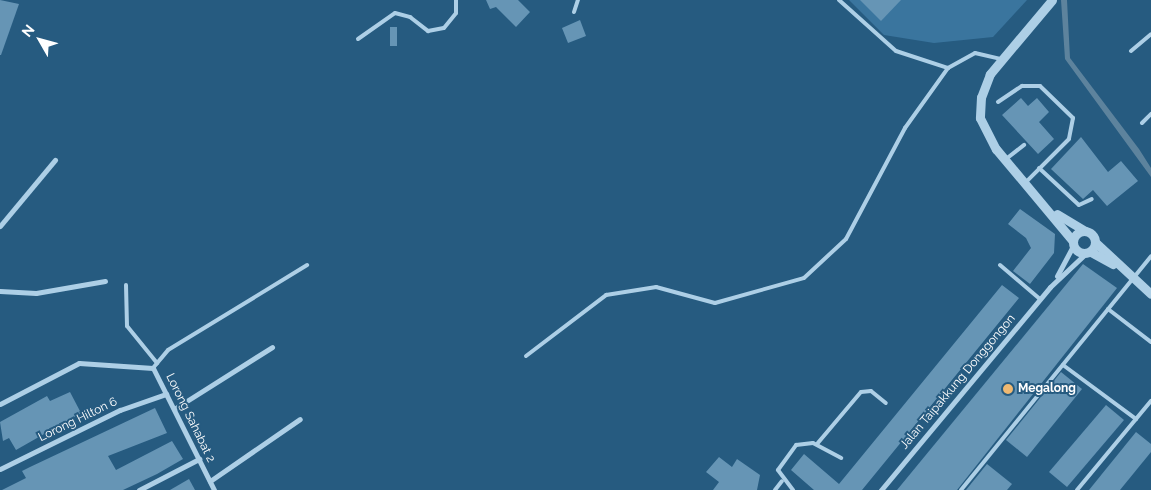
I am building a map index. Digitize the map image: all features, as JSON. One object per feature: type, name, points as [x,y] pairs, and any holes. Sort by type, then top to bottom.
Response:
[{"type":"street","points":[[1052,0],[1000,59],[984,87],[979,107],[986,136],[1024,184],[1049,208],[1085,231],[1122,269],[1151,294]]},
{"type":"street","points":[[0,226],[54,160]]},
{"type":"street","points":[[1049,208],[1073,243],[1088,253],[1122,269]]},
{"type":"street","points":[[1073,243],[1085,231]]},
{"type":"street","points":[[1088,253],[1095,242]]},
{"type":"street","name":"Jalan Taipakkung Donggongon","points":[[1050,287],[1073,243]]},
{"type":"street","name":"Jalan Taipakkung Donggongon","points":[[881,490],[1050,287],[1088,253]]},
{"type":"street","points":[[0,291],[36,293],[104,281]]},
{"type":"street","points":[[174,409],[272,347]]},
{"type":"street","name":"Lorong Sahabat 2","points":[[0,404],[79,363],[153,368],[214,490]]},
{"type":"street","name":"Lorong Hilton 6","points":[[0,469],[120,410],[166,394]]},
{"type":"street","points":[[210,480],[300,419]]},
{"type":"street","points":[[139,490],[199,459]]},
{"type":"lane","points":[[358,39],[395,13],[402,13],[428,32],[444,28],[456,13],[456,0]]},
{"type":"lane","points":[[574,12],[578,0]]},
{"type":"lane","points":[[839,0],[896,51],[948,68]]},
{"type":"lane","points":[[1131,51],[1151,34]]},
{"type":"lane","points":[[526,356],[606,295],[656,287],[715,303],[804,278],[816,270],[853,228],[905,128],[948,68],[975,53],[1000,59]]},
{"type":"lane","points":[[998,102],[1022,86],[1040,86],[1073,118],[1069,139],[1024,184]]},
{"type":"lane","points":[[1142,123],[1151,114]]},
{"type":"lane","points":[[1004,160],[1024,145]]},
{"type":"lane","points":[[1039,168],[1079,205],[1092,199]]},
{"type":"lane","points":[[961,490],[1151,256]]},
{"type":"lane","points":[[153,368],[168,350],[307,265]]},
{"type":"lane","points":[[1000,265],[1040,299]]},
{"type":"lane","points":[[126,285],[126,326],[157,362]]},
{"type":"lane","points":[[1108,309],[1151,342]]},
{"type":"lane","points":[[1063,365],[1136,419]]},
{"type":"lane","points":[[817,444],[861,392],[871,391],[886,403]]},
{"type":"lane","points":[[1077,490],[1151,401]]},
{"type":"lane","points":[[793,490],[782,481],[778,470],[796,445],[817,444],[841,458]]},
{"type":"lane","points":[[775,490],[782,481]]},
{"type":"shaded area","points":[[849,0],[1027,0],[993,37],[934,43],[884,35]]},
{"type":"shaded area","points":[[1061,0],[1067,0],[1070,58],[1139,149],[1151,168],[1151,177],[1065,59]]},
{"type":"building","points":[[0,0],[19,4],[1,55],[0,55]]},
{"type":"building","points":[[486,0],[518,0],[530,12],[516,27],[496,7],[490,9]]},
{"type":"building","points":[[860,0],[901,0],[881,21]]},
{"type":"building","points":[[580,20],[586,36],[568,43],[562,28]]},
{"type":"building","points":[[390,27],[397,27],[397,46],[390,46]]},
{"type":"building","points":[[1021,98],[1028,106],[1037,98],[1049,112],[1039,122],[1054,139],[1038,154],[1002,115]]},
{"type":"building","points":[[1081,137],[1108,172],[1121,161],[1138,181],[1107,206],[1093,190],[1083,199],[1051,169]]},
{"type":"building","points":[[1020,209],[1055,234],[1054,253],[1030,284],[1013,271],[1031,248],[1026,238],[1008,224]]},
{"type":"building","name":"Megalong","points":[[1083,264],[1117,288],[957,490],[897,490]]},
{"type":"building","points":[[1002,285],[1019,298],[862,490],[814,490],[791,470],[804,454],[839,484]]},
{"type":"building","points":[[1061,372],[1082,389],[1027,457],[1006,440]]},
{"type":"building","points":[[70,392],[81,413],[16,450],[9,438],[3,441],[0,422],[47,396],[50,401]]},
{"type":"building","points":[[1106,405],[1124,420],[1067,487],[1049,472]]},
{"type":"building","points":[[155,408],[167,433],[108,456],[116,470],[172,441],[183,459],[157,474],[123,490],[2,490],[26,478],[22,471]]},
{"type":"building","points":[[1136,432],[1151,444],[1151,452],[1120,490],[1089,490]]},
{"type":"building","points":[[719,457],[732,467],[737,459],[760,475],[757,490],[713,490],[719,482],[706,472]]},
{"type":"building","points":[[987,464],[1012,484],[1007,490],[966,490]]},
{"type":"building","points":[[189,479],[195,490],[170,490]]},
{"type":"place","name":"Megalong","points":[[1008,389]]}]
